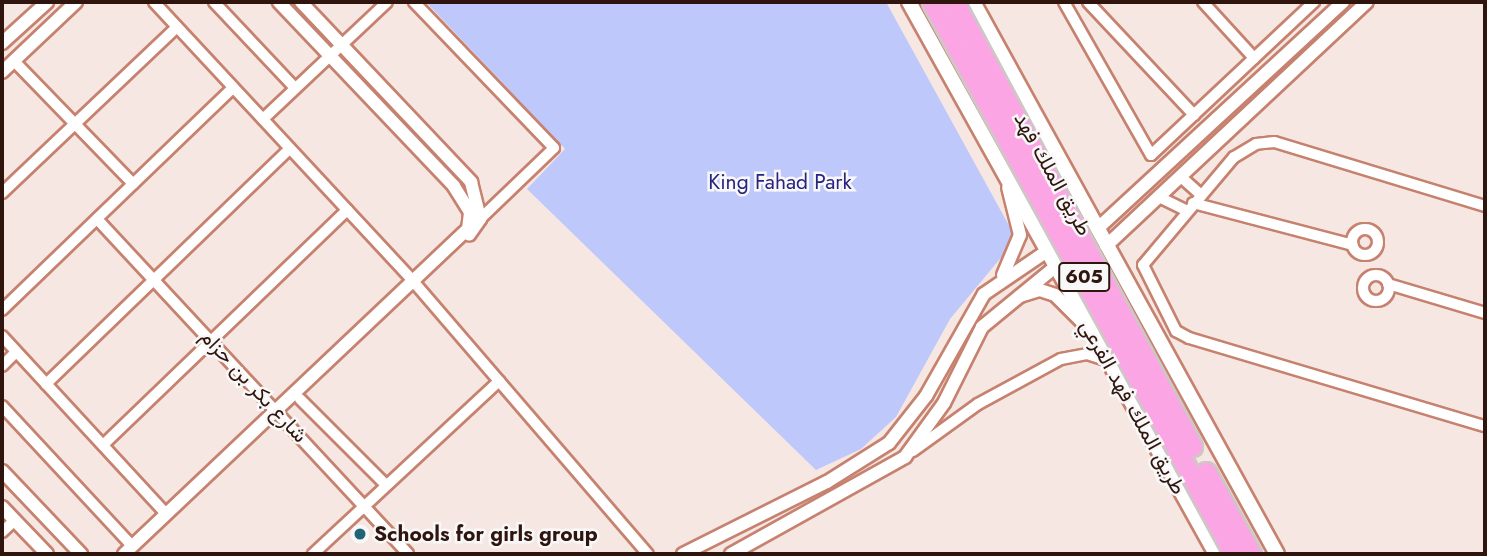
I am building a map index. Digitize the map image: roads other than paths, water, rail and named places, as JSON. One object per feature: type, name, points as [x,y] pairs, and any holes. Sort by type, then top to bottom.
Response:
[{"type":"highway","name":"طريق الملك فهد","points":[[932,2],[1234,554]]},
{"type":"highway","name":"طريق الملك فهد","points":[[954,2],[1251,554]]},
{"type":"main road","name":"طريق الملك فهد الفرعي","points":[[909,2],[1216,554]]},
{"type":"main road","points":[[973,2],[1277,554]]},
{"type":"main road","points":[[1047,251],[1097,229]]},
{"type":"main road","points":[[1055,267],[1105,246]]},
{"type":"street","points":[[2,43],[47,2]]},
{"type":"street","points":[[2,72],[75,2]]},
{"type":"street","points":[[154,2],[415,284],[648,554]]},
{"type":"street","points":[[214,2],[295,88]]},
{"type":"street","points":[[130,552],[415,284],[468,229],[470,212],[454,186],[279,2]]},
{"type":"street","points":[[301,2],[471,182],[480,219]]},
{"type":"street","points":[[263,119],[387,2]]},
{"type":"street","points":[[130,552],[166,514],[279,413],[300,399],[554,148],[414,2]]},
{"type":"street","points":[[1064,2],[1151,155],[1314,2]]},
{"type":"street","points":[[1088,2],[1194,115]]},
{"type":"street","points":[[1203,2],[1254,58]]},
{"type":"street","points":[[1097,229],[1343,2]]},
{"type":"street","points":[[1105,246],[1367,2]]},
{"type":"street","points":[[2,193],[177,27]]},
{"type":"street","points":[[14,61],[133,184]]},
{"type":"street","points":[[2,310],[233,88]]},
{"type":"street","points":[[1485,206],[1274,142],[1234,157],[1143,265],[1176,331],[1485,426]]},
{"type":"street","points":[[46,384],[290,148]]},
{"type":"street","points":[[683,554],[827,482],[889,443],[926,396],[984,295],[1011,263],[1020,235],[1000,164]]},
{"type":"street","points":[[1181,177],[1193,203]]},
{"type":"street","points":[[1022,203],[1041,213],[1054,209],[1073,186]]},
{"type":"street","points":[[1159,197],[1193,203],[1353,245]]},
{"type":"street","points":[[103,445],[346,210]]},
{"type":"street","name":"شارع بكر بن حزام","points":[[97,219],[408,554]]},
{"type":"street","points":[[984,295],[1047,251]]},
{"type":"street","points":[[905,457],[944,403],[996,312],[1055,267]]},
{"type":"street","points":[[1388,284],[1485,313]]},
{"type":"street","points":[[996,312],[1040,290],[1064,300],[1091,332]]},
{"type":"street","points":[[2,336],[166,514]]},
{"type":"street","points":[[2,366],[16,352]]},
{"type":"street","points":[[731,554],[905,457],[978,404],[1061,359],[1087,354],[1108,361]]},
{"type":"street","points":[[313,554],[499,381]]},
{"type":"street","points":[[300,399],[386,485]]},
{"type":"street","points":[[2,406],[130,552]]},
{"type":"street","points":[[2,471],[80,554]]},
{"type":"street","points":[[2,507],[47,554]]},
{"type":"street","points":[[2,532],[14,521]]},
{"type":"place","name":"Schools for girls group","points":[[360,534]]},
{"type":"park label","name":"King Fahad Park","points":[[780,182]]}]
